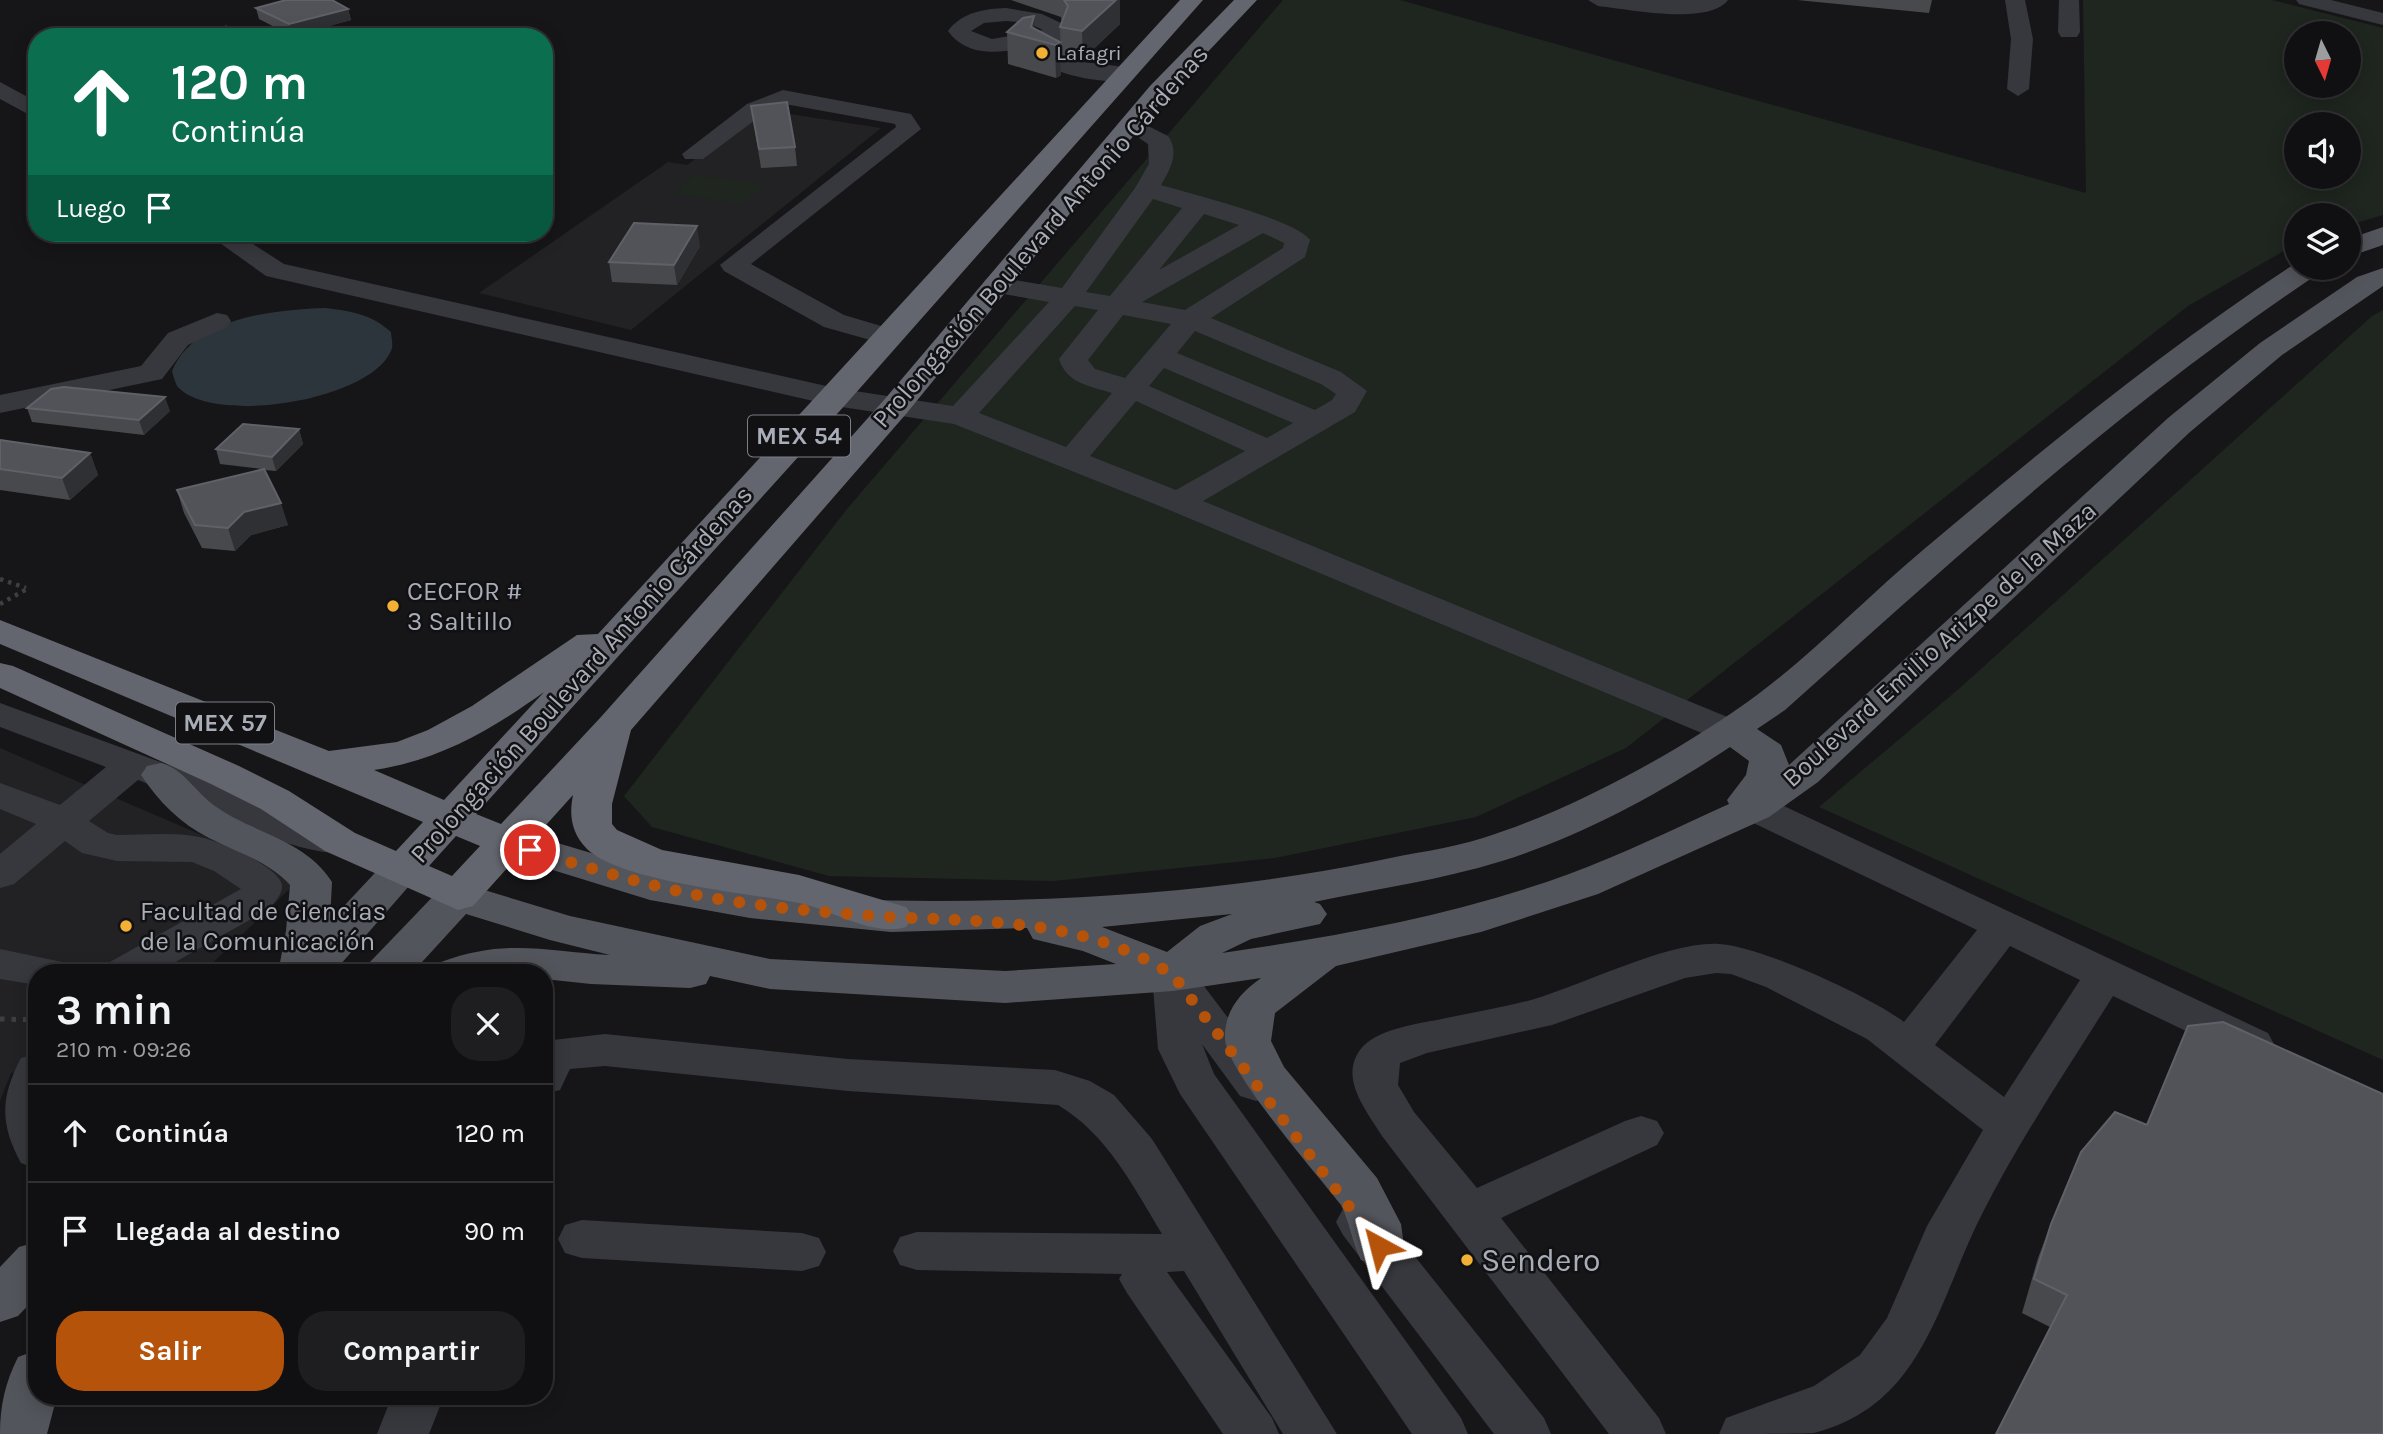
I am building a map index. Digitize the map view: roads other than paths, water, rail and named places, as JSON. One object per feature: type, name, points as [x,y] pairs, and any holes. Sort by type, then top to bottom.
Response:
[{"type":"highway","name":"Prolongación Boulevard Antonio Cárdenas","points":[[402,870],[835,397],[1192,0]]},
{"type":"highway","points":[[1195,54],[1198,34],[1230,0]]},
{"type":"highway","name":"Prolongación Boulevard Antonio Cárdenas","points":[[458,896],[614,726],[895,407],[1130,124],[1246,0]]},
{"type":"highway","points":[[326,764],[395,755],[451,734],[631,618]]},
{"type":"highway","name":"MEX 57","points":[[0,631],[326,764],[506,842]]},
{"type":"highway","name":"Boulevard Emilio Arizpe de la Maza","points":[[0,674],[225,775],[275,800],[340,842],[458,896]]},
{"type":"highway","points":[[614,726],[592,806],[592,826],[600,838],[615,850],[639,859],[702,873],[800,890],[891,917]]},
{"type":"main road","points":[[2361,244],[2383,235]]},
{"type":"main road","name":"Boulevard Emilio Arizpe de la Maza","points":[[458,896],[565,930],[770,974],[1005,987],[1173,975],[1327,953],[1481,917],[1583,884],[1755,808],[1804,773],[2179,425],[2271,349],[2367,283],[2383,276]]},
{"type":"main road","points":[[506,842],[650,886],[750,904],[891,917],[1108,912],[1211,903],[1321,886],[1488,851],[1535,834],[1664,773],[1772,702],[1933,559],[2126,399],[2217,328],[2290,280]]},
{"type":"main road","points":[[1729,731],[1762,748],[1770,757],[1771,765],[1747,800],[1755,808]]},
{"type":"main road","points":[[146,770],[208,821],[296,863],[311,882],[308,931],[302,964]]},
{"type":"main road","points":[[947,917],[1086,935],[1139,954],[1173,975],[1189,954],[1212,936],[1418,889],[1488,851]]},
{"type":"main road","name":"Prolongación Boulevard Antonio Cárdenas","points":[[315,964],[402,870]]},
{"type":"main road","name":"Prolongación Boulevard Antonio Cárdenas","points":[[394,964],[458,896]]},
{"type":"main road","points":[[1327,953],[1257,1003],[1251,1016],[1248,1041],[1266,1077],[1359,1192],[1376,1224],[1379,1246]]},
{"type":"main road","points":[[481,964],[528,959],[630,971],[770,974]]},
{"type":"main road","points":[[0,1301],[28,1271]]},
{"type":"main road","points":[[0,1412],[28,1382]]},
{"type":"main road","points":[[19,1434],[28,1403]]},
{"type":"street","points":[[1598,0],[1692,7],[1712,4],[1718,0]]},
{"type":"street","points":[[2015,0],[2022,39],[2018,89]]},
{"type":"street","points":[[2069,0],[2069,32]]},
{"type":"street","points":[[2306,0],[2383,9]]},
{"type":"street","points":[[2340,2],[2383,19]]},
{"type":"street","points":[[1051,43],[1046,61],[1061,67],[1131,67]]},
{"type":"street","points":[[0,89],[28,107]]},
{"type":"street","points":[[694,154],[755,109],[783,97],[903,118],[909,129],[733,265],[834,321],[888,337]]},
{"type":"street","points":[[960,416],[1069,297],[1147,189],[1161,164],[1160,141],[1130,124]]},
{"type":"street","points":[[1070,460],[1191,319],[1296,251],[1297,240],[1261,224],[1147,189]]},
{"type":"street","points":[[1198,205],[1073,359],[1081,374],[1132,388],[1268,450]]},
{"type":"street","points":[[1114,306],[1261,224]]},
{"type":"street","points":[[233,242],[275,270],[835,397],[960,416],[1178,502],[1729,731]]},
{"type":"street","points":[[996,285],[1191,319],[1331,378],[1352,391],[1344,406],[1178,502]]},
{"type":"street","points":[[0,404],[152,373],[163,354],[184,332],[217,321]]},
{"type":"street","points":[[1160,356],[1317,422]]},
{"type":"street","points":[[0,714],[146,770],[298,833],[340,842]]},
{"type":"street","points":[[0,874],[63,821],[146,770]]},
{"type":"street","points":[[0,795],[63,821],[96,844],[117,848],[197,849],[228,862],[262,884],[261,892],[255,899],[139,964]]},
{"type":"street","points":[[1755,808],[2281,1058]]},
{"type":"street","points":[[1909,1046],[2002,927]]},
{"type":"street","points":[[1640,1434],[1385,1105],[1375,1086],[1374,1072],[1376,1060],[1384,1052],[1420,1040],[1537,1014],[1679,964],[1716,958],[1736,960],[1781,977],[1882,1028],[1909,1046],[2010,1126]]},
{"type":"street","points":[[0,964],[28,969]]},
{"type":"street","points":[[1173,975],[1525,1434]]},
{"type":"street","points":[[1173,975],[1180,1049],[1195,1082],[1442,1434]]},
{"type":"street","points":[[1745,1434],[1833,1401],[1857,1388],[1877,1371],[1898,1345],[1961,1208],[2104,976]]},
{"type":"street","points":[[553,1056],[554,1054],[605,1050],[650,1057],[835,1074],[1055,1087],[1074,1093],[1098,1107],[1116,1126],[1198,1250],[1311,1434]]},
{"type":"street","points":[[28,1093],[28,1119]]},
{"type":"street","points":[[1470,1212],[1641,1133]]},
{"type":"street","points":[[582,1239],[802,1252]]},
{"type":"street","points":[[917,1251],[1143,1255],[1198,1250]]},
{"type":"street","points":[[1144,1279],[1253,1434]]},
{"type":"street","points":[[403,1434],[414,1405]]},
{"type":"place","name":"Lafagri","points":[[1042,53]]},
{"type":"place","name":"CECFOR # 3 Saltillo","points":[[393,606]]},
{"type":"place","name":"Facultad de Ciencias de la Comunicación","points":[[126,926]]},
{"type":"place","name":"Sendero","points":[[1467,1260]]}]
